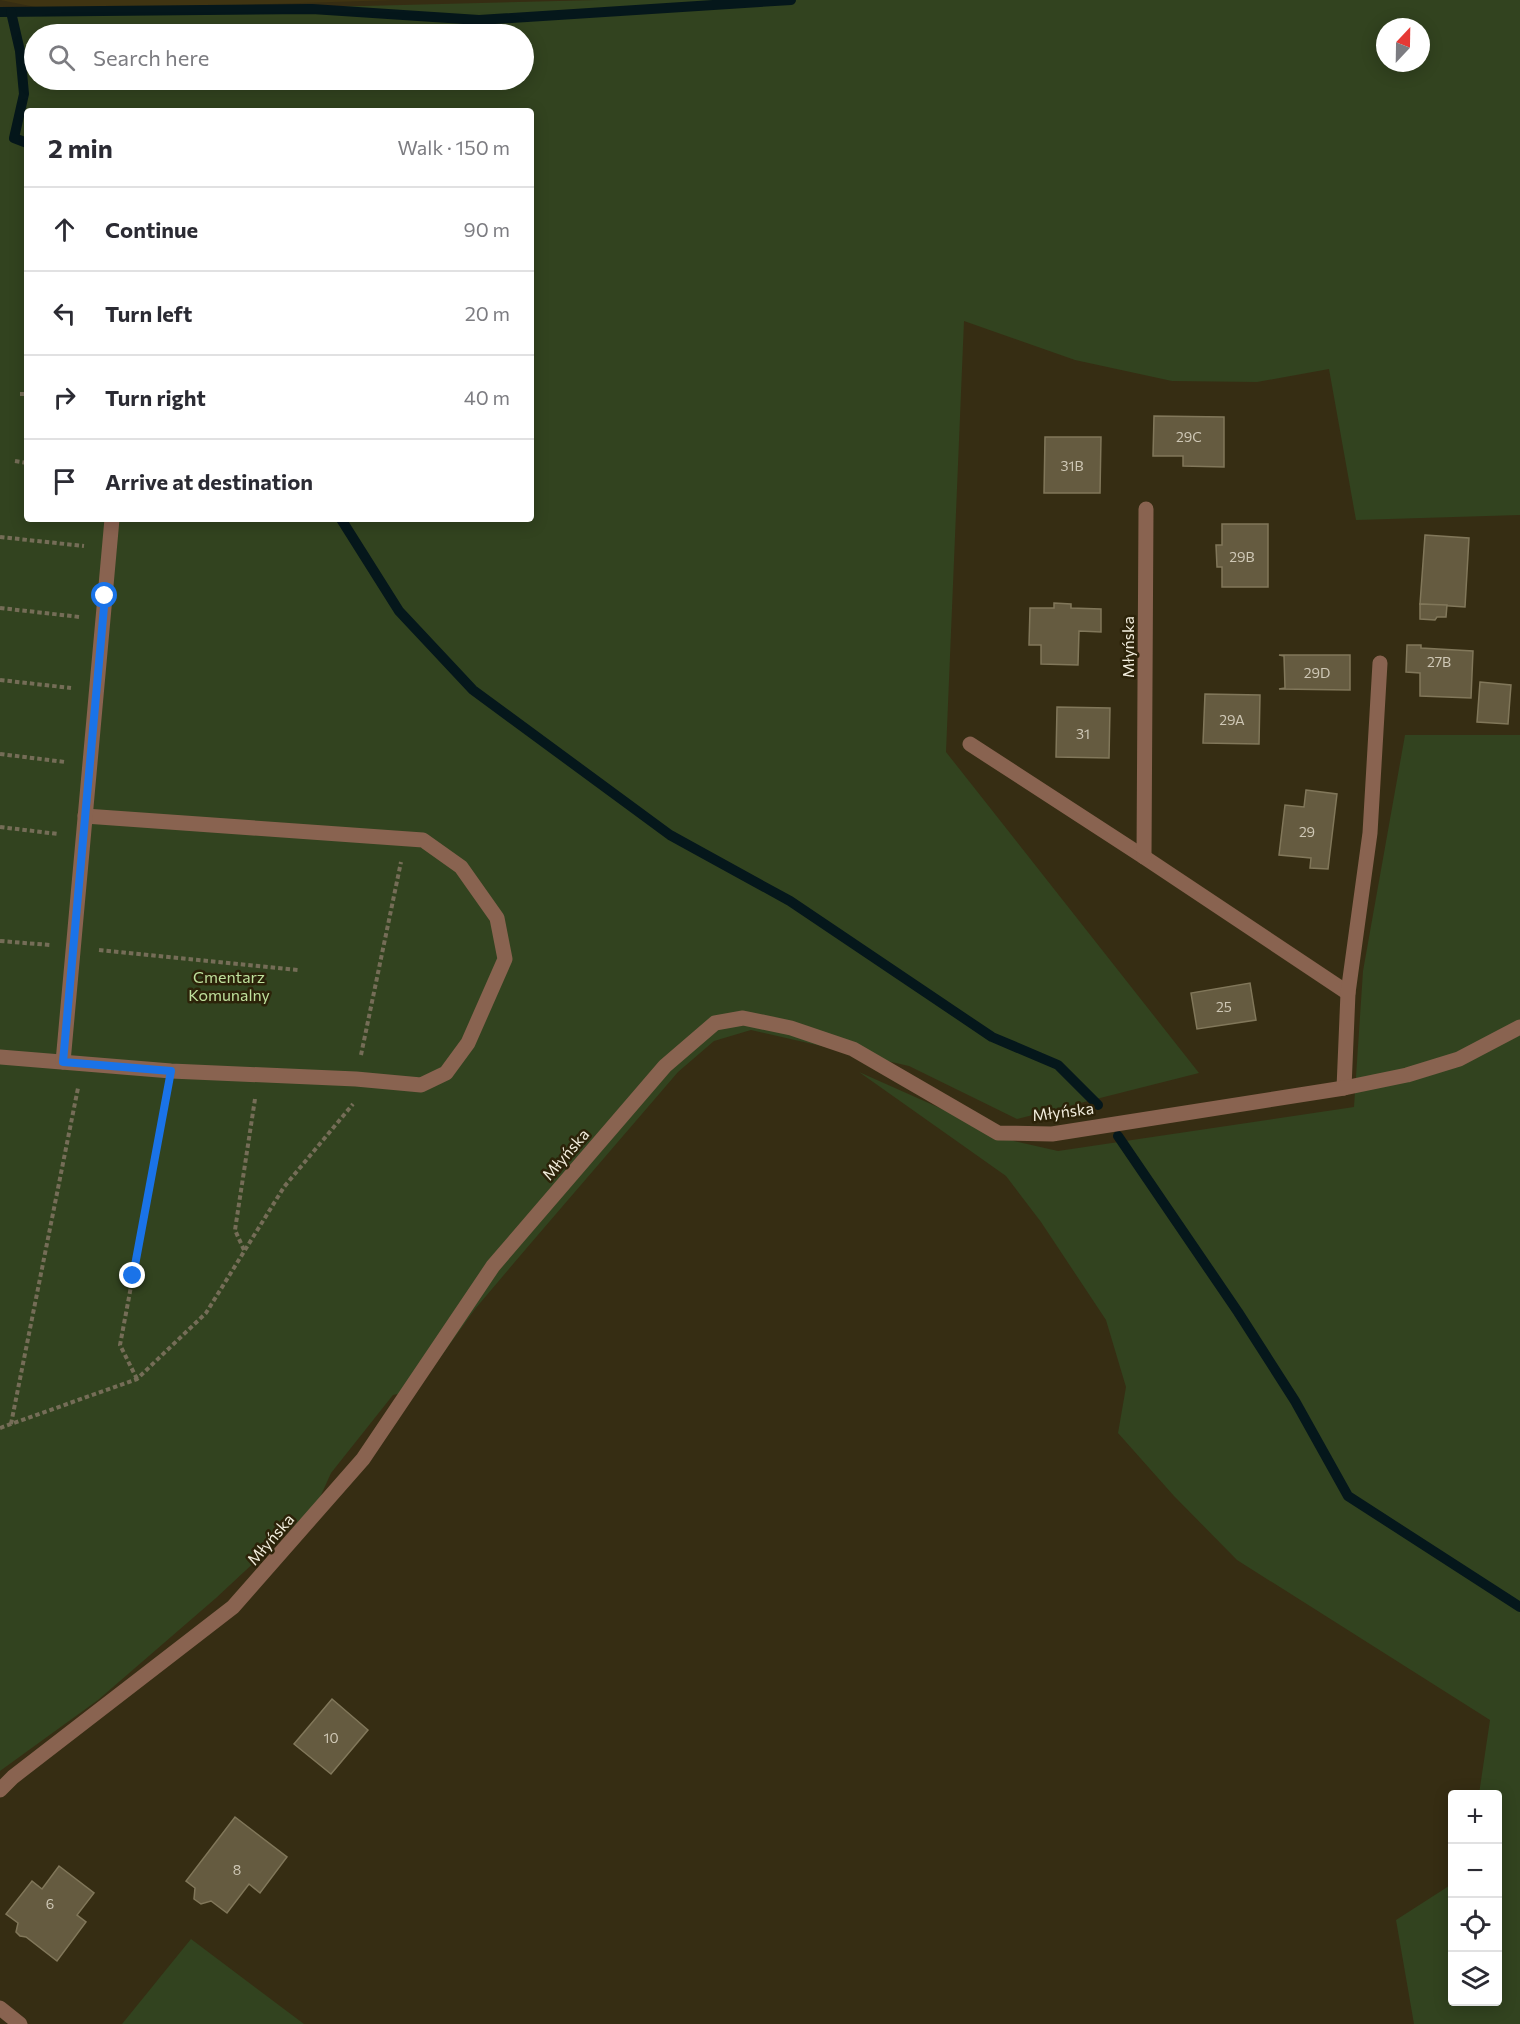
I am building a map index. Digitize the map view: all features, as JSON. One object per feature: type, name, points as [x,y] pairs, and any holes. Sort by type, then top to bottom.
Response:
[{"type":"street","name":"Młyńska","points":[[1144,857],[1146,509]]},
{"type":"street","points":[[63,1062],[112,522]]},
{"type":"street","points":[[1344,1088],[1347,993],[1370,833],[1380,663]]},
{"type":"street","points":[[970,744],[1347,993]]},
{"type":"street","points":[[0,1057],[171,1071],[356,1079],[421,1085],[446,1073],[468,1043],[505,959],[497,918],[461,867],[423,840],[85,816]]},
{"type":"street","name":"Młyńska","points":[[0,1790],[22,1770],[233,1607],[363,1459],[493,1266],[665,1066],[715,1023],[743,1018],[791,1028],[854,1049],[998,1133],[1052,1134],[1344,1088],[1407,1075],[1459,1059],[1520,1027]]},
{"type":"street","points":[[0,2008],[20,2024]]},
{"type":"path","points":[[15,461],[24,462]]},
{"type":"path","points":[[0,537],[109,549]]},
{"type":"path","points":[[0,608],[102,619]]},
{"type":"path","points":[[0,680],[96,690]]},
{"type":"path","points":[[0,754],[89,765]]},
{"type":"path","points":[[0,827],[83,837]]},
{"type":"path","points":[[356,1079],[405,839]]},
{"type":"path","points":[[0,941],[298,970]]},
{"type":"path","points":[[11,1424],[83,1064]]},
{"type":"path","points":[[137,1379],[120,1345],[171,1071]]},
{"type":"path","points":[[244,1251],[235,1230],[258,1075]]},
{"type":"path","points":[[0,1428],[137,1379],[206,1313],[284,1187],[373,1081]]},
{"type":"shaded area","points":[[0,0],[396,0],[55,11]]},
{"type":"green space","name":"Cmentarz Komunalny","points":[[598,0],[1520,0],[1520,515],[1356,520],[1329,369],[1257,382],[1172,381],[1075,360],[964,321],[946,752],[1199,1073],[1017,1119],[909,1066],[751,1030],[714,1041],[678,1072],[531,1243],[475,1309],[427,1376],[402,1393],[393,1395],[331,1473],[317,1504],[216,1598],[98,1700],[0,1771],[0,15]]},
{"type":"green space","points":[[1405,735],[1520,735],[1520,2024],[1414,2024],[1396,1920],[1448,1887],[1448,2006],[1502,2006],[1502,1790],[1480,1790],[1490,1720],[1237,1560],[1174,1496],[1118,1433],[1126,1387],[1106,1320],[1041,1222],[1006,1176],[859,1072],[1014,1141],[1058,1151],[1354,1107],[1363,971]]},
{"type":"green space","points":[[191,1939],[304,2024],[122,2024]]},
{"type":"building","points":[[1154,416],[1224,417],[1224,467],[1183,466],[1183,456],[1153,456]]},
{"type":"building","points":[[1045,437],[1101,437],[1100,493],[1044,493]]},
{"type":"building","points":[[1222,524],[1268,524],[1268,587],[1222,587],[1222,567],[1217,567],[1216,545],[1222,545]]},
{"type":"building","points":[[1425,535],[1469,538],[1465,607],[1420,604]]},
{"type":"building","points":[[1054,603],[1071,604],[1071,608],[1101,609],[1101,632],[1079,631],[1078,665],[1041,664],[1041,645],[1029,645],[1030,608],[1054,608]]},
{"type":"building","points":[[1420,604],[1447,605],[1446,617],[1437,617],[1435,620],[1420,619]]},
{"type":"building","points":[[1407,645],[1473,651],[1471,698],[1420,696],[1420,673],[1406,672]]},
{"type":"building","points":[[1279,655],[1350,655],[1350,690],[1279,689],[1285,688],[1284,656]]},
{"type":"building","points":[[1480,682],[1511,685],[1508,724],[1477,722]]},
{"type":"building","points":[[1205,694],[1260,695],[1259,744],[1203,743]]},
{"type":"building","points":[[1057,707],[1110,708],[1109,758],[1056,757]]},
{"type":"building","points":[[1306,790],[1337,794],[1328,869],[1310,868],[1311,858],[1279,855],[1285,805],[1304,807]]},
{"type":"building","points":[[1250,983],[1256,1020],[1197,1029],[1191,993]]},
{"type":"building","points":[[332,1699],[368,1730],[331,1774],[294,1744]]},
{"type":"building","points":[[235,1817],[287,1857],[260,1893],[249,1884],[227,1913],[211,1901],[201,1904],[194,1899],[195,1888],[186,1881]]},
{"type":"building","points":[[59,1866],[94,1893],[77,1915],[86,1922],[57,1961],[26,1937],[20,1936],[16,1932],[18,1923],[6,1914],[32,1881],[42,1889]]},
{"type":"waterway","points":[[0,12],[312,9],[479,20],[791,0]]},
{"type":"waterway","points":[[11,12],[20,51],[24,94],[14,138],[24,142]]},
{"type":"waterway","points":[[343,522],[399,611],[473,690],[670,835],[790,901],[992,1037],[1058,1065],[1098,1105]]},
{"type":"waterway","points":[[1118,1136],[1238,1312],[1295,1401],[1348,1496],[1520,1607]]},
{"type":"route","points":[[105,596],[63,1062],[171,1071],[133,1276]]}]
